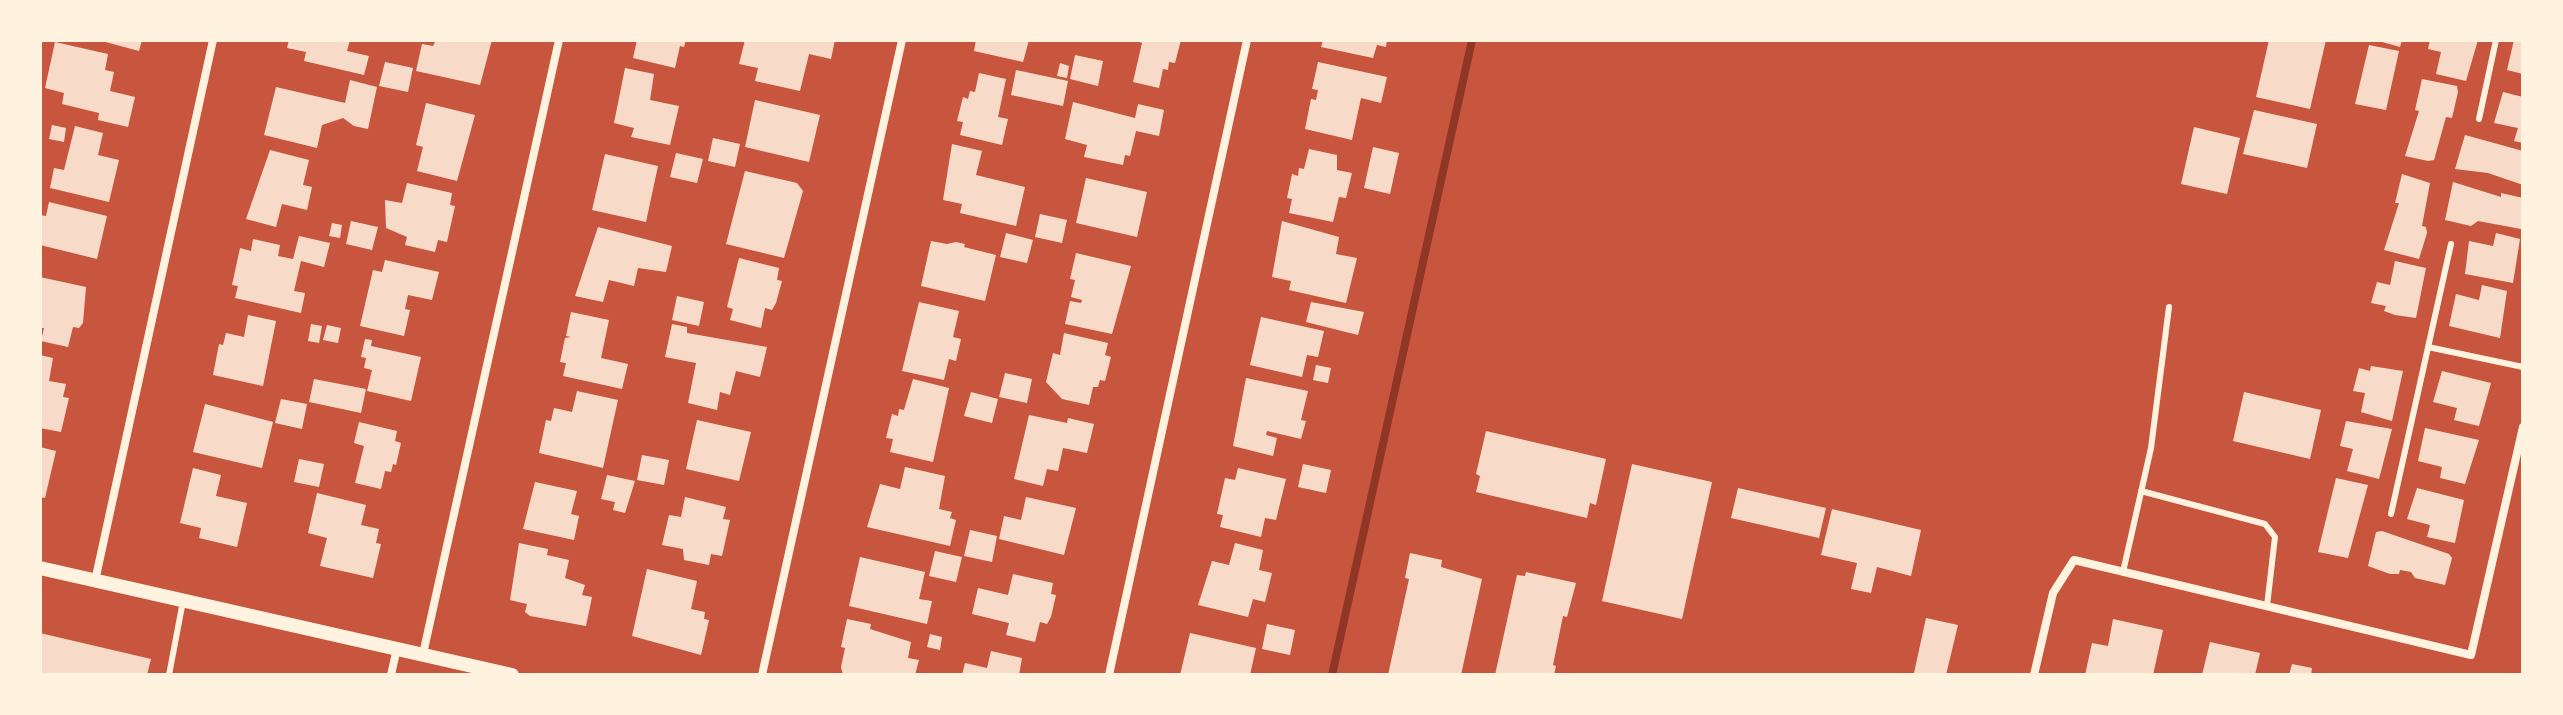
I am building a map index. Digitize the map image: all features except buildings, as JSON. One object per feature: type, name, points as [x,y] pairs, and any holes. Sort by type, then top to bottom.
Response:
[{"type":"street","points":[[95,581],[213,40]]},
{"type":"street","points":[[423,654],[559,40]]},
{"type":"street","points":[[762,675],[902,40]]},
{"type":"street","points":[[1109,675],[1247,40]]},
{"type":"street","points":[[2034,675],[2053,593],[2074,560],[2471,655],[2523,427]]},
{"type":"street","points":[[40,568],[512,675]]},
{"type":"street","points":[[391,675],[397,647]]},
{"type":"lane","points":[[2479,119],[2496,40]]},
{"type":"lane","points":[[2391,514],[2451,244]]},
{"type":"lane","points":[[2123,572],[2151,448],[2169,307]]},
{"type":"lane","points":[[2428,347],[2523,367]]},
{"type":"lane","points":[[2141,491],[2265,524],[2275,537],[2267,606]]},
{"type":"lane","points":[[169,675],[183,601]]},
{"type":"waterway","points":[[1332,675],[1472,40]]}]
